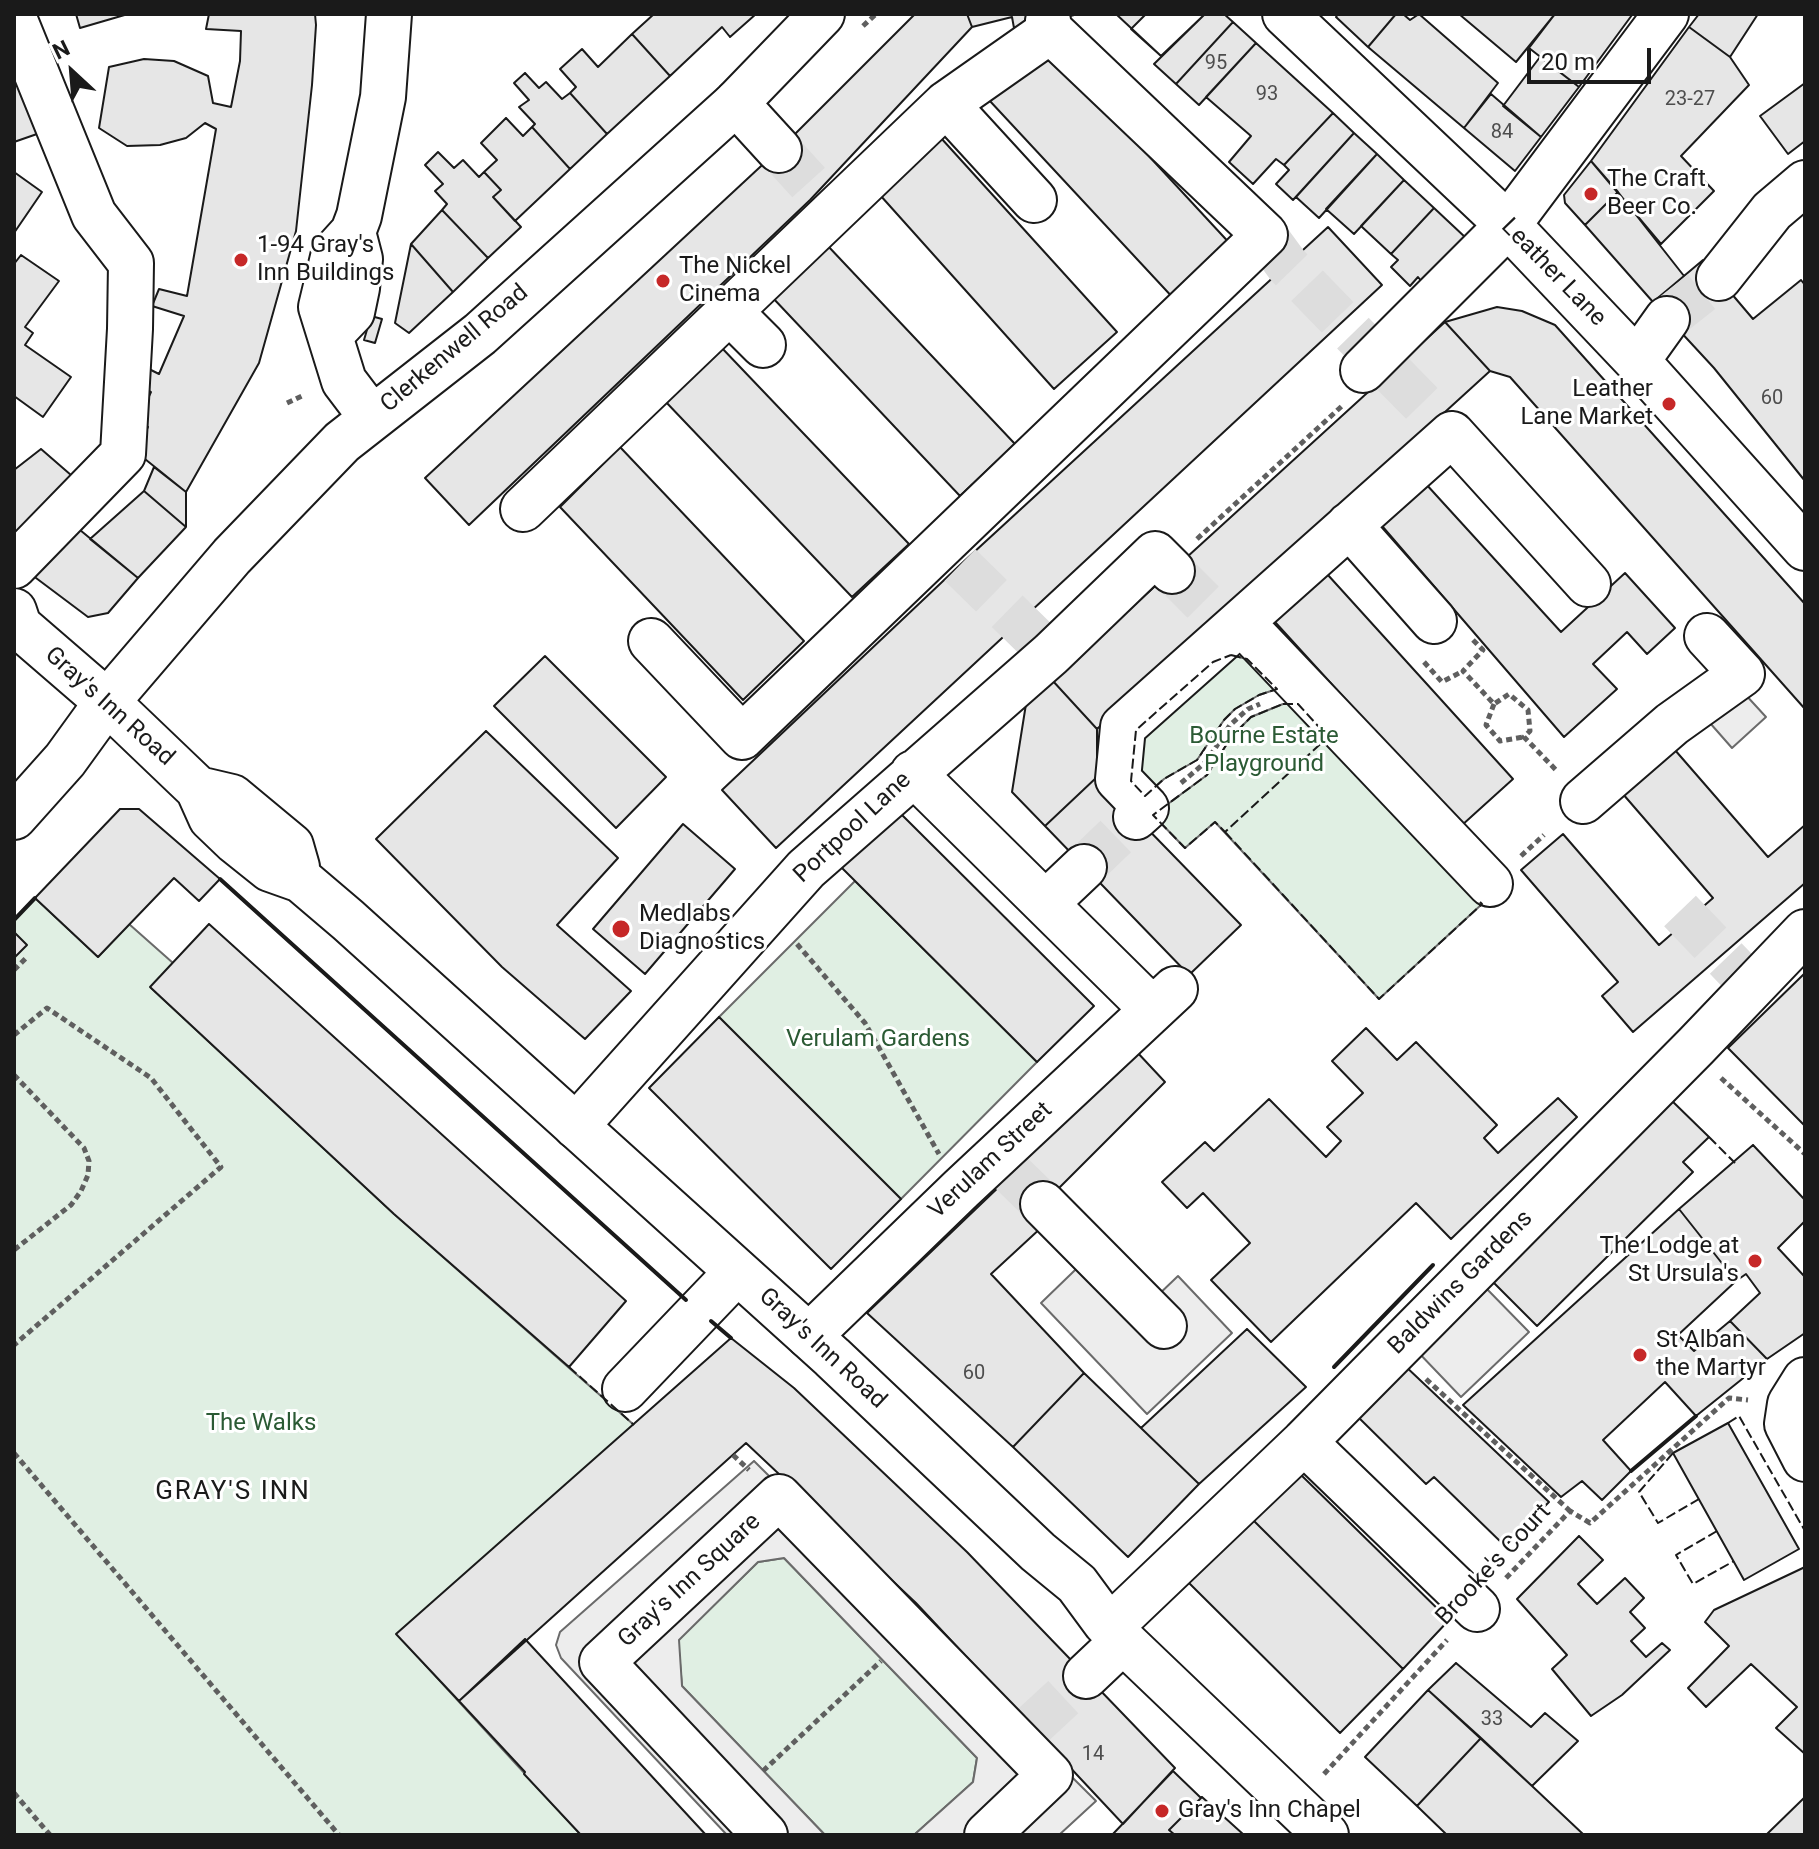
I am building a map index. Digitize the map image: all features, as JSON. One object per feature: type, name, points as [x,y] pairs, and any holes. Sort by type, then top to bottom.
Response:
[{"type":"street","points":[[372,418],[344,381],[331,334],[352,312],[357,288],[360,259],[353,232],[383,97],[389,14]]},
{"type":"street","name":"Clerkenwell Road","points":[[14,817],[65,760],[107,702],[232,556],[342,442],[462,349],[736,103],[822,14]]},
{"type":"street","name":"Leather Lane","points":[[1285,14],[1508,225],[1637,361],[1805,548]]},
{"type":"street","points":[[1379,366],[1508,225],[1666,14]]},
{"type":"street","points":[[14,18],[94,215],[131,263],[123,454],[14,566]]},
{"type":"street","points":[[523,509],[729,311],[827,202],[946,104],[1049,26],[1265,235],[1153,324],[944,542],[742,737],[651,641]]},
{"type":"street","points":[[736,103],[779,150]]},
{"type":"street","points":[[946,104],[1034,200]]},
{"type":"street","points":[[1719,278],[1772,211],[1805,183]]},
{"type":"street","points":[[729,311],[763,345]]},
{"type":"street","points":[[1637,361],[1667,319]]},
{"type":"street","points":[[1136,817],[1146,808],[1118,779],[1123,727],[1231,624],[1349,525],[1444,427],[1588,584]]},
{"type":"street","points":[[1349,525],[1434,621]]},
{"type":"street","name":"Portpool Lane","points":[[576,1126],[806,869],[1051,654],[1165,564]]},
{"type":"street","name":"Gray's Inn Road","points":[[16,621],[198,789],[211,818],[235,841],[270,869],[301,880],[348,920],[809,1336],[1038,1552],[1077,1584],[1117,1634],[1326,1835]]},
{"type":"street","points":[[1231,624],[1490,884]]},
{"type":"street","points":[[1583,801],[1672,724],[1742,674],[1707,636]]},
{"type":"street","points":[[913,773],[1046,903],[1084,867]]},
{"type":"street","name":"Verulam Street","points":[[809,1336],[1002,1164],[1163,999],[1046,903]]},
{"type":"street","name":"Baldwins Gardens","points":[[1086,1676],[1117,1634],[1805,932]]},
{"type":"street","points":[[1043,1204],[1164,1326]]},
{"type":"street","points":[[625,1389],[737,1272]]},
{"type":"street","points":[[1798,1392],[1787,1424],[1805,1459]]},
{"type":"street","points":[[1304,1442],[1477,1609]]},
{"type":"street","name":"Gray's Inn Square","points":[[765,1835],[602,1662],[779,1497],[911,1633],[1024,1734],[1050,1775],[987,1835]]},
{"type":"path","points":[[1165,564],[1379,366]]},
{"type":"path","points":[[287,403],[304,395]]},
{"type":"path","points":[[1434,621],[1445,611],[1483,650],[1463,671],[1494,704]]},
{"type":"path","points":[[1509,694],[1528,710],[1530,731],[1524,737],[1500,741],[1486,725],[1494,704],[1509,694]]},
{"type":"path","points":[[1174,789],[1207,761],[1246,706],[1270,701]]},
{"type":"path","points":[[1524,737],[1583,801]]},
{"type":"path","points":[[787,933],[865,1023],[943,1162]]},
{"type":"path","points":[[14,970],[27,957]]},
{"type":"path","points":[[14,1035],[47,1008],[151,1078],[221,1167],[14,1345]]},
{"type":"path","points":[[1711,1069],[1805,1154]]},
{"type":"path","points":[[14,1075],[84,1148],[89,1161],[88,1175],[71,1205],[14,1250]]},
{"type":"path","points":[[1415,1369],[1570,1511]]},
{"type":"path","name":"Brooke's Court","points":[[1314,1784],[1570,1511],[1590,1523],[1729,1398],[1798,1392]]},
{"type":"path","points":[[14,1453],[339,1835]]},
{"type":"path","points":[[732,1801],[911,1633]]},
{"type":"path","points":[[14,1793],[50,1835]]},
{"type":"green space","name":"Bourne Estate Playground","points":[[1231,655],[1247,659],[1277,689],[1235,709],[1197,760],[1164,779],[1145,796],[1131,781],[1136,730]]},
{"type":"green space","points":[[1283,704],[1298,704],[1482,904],[1379,999],[1215,822],[1185,848],[1153,815],[1207,775],[1232,736],[1251,717]]},
{"type":"green space","name":"Verulam Gardens","points":[[855,881],[1037,1062],[901,1199],[719,1017]]},
{"type":"green space","name":"The Walks","points":[[35,898],[98,957],[129,924],[173,963],[151,988],[394,1214],[634,1425],[397,1634],[581,1835],[14,1835],[14,920]]},
{"type":"green space","points":[[784,1558],[977,1758],[973,1782],[914,1835],[825,1835],[682,1686],[678,1640],[758,1562]]},
{"type":"shaded area","points":[[1744,693],[1766,717],[1732,748],[1710,723]]},
{"type":"shaded area","points":[[1102,1244],[1154,1299],[1178,1276],[1232,1333],[1147,1414],[1041,1303]]},
{"type":"shaded area","points":[[1483,1285],[1529,1332],[1461,1397],[1416,1350]]},
{"type":"shaded area","points":[[754,1461],[1096,1801],[1059,1835],[914,1835],[973,1782],[977,1758],[784,1558],[758,1562],[679,1640],[682,1686],[825,1835],[727,1835],[561,1658],[556,1645],[560,1632]]},
{"type":"building","points":[[76,14],[128,14],[80,28]]},
{"type":"building","name":"1-94 Gray's Inn Buildings","points":[[209,14],[315,14],[316,25],[296,231],[259,363],[186,492],[135,451],[148,427],[137,422],[151,392],[132,381],[141,365],[159,374],[184,316],[152,306],[159,289],[187,296],[216,129],[205,123],[186,138],[160,145],[127,146],[99,128],[109,67],[144,59],[174,61],[208,76],[213,103],[231,107],[240,61],[241,31],[206,29]]},
{"type":"building","points":[[654,14],[756,14],[730,37],[722,27],[670,76],[632,34]]},
{"type":"building","points":[[915,14],[967,14],[972,27],[810,200],[469,525],[425,478],[787,142]]},
{"type":"building","points":[[967,14],[1079,14],[1014,28],[1012,17],[972,27]]},
{"type":"building","points":[[1116,14],[1205,14],[1161,56]]},
{"type":"building","points":[[1146,14],[1205,14],[1161,56],[1131,29]]},
{"type":"building","points":[[1205,14],[1224,14],[1233,22],[1176,84],[1154,64]]},
{"type":"building","points":[[1338,14],[1396,14],[1368,47],[1336,17]]},
{"type":"building","points":[[1396,14],[1403,14],[1410,20],[1419,14],[1498,83],[1464,128],[1368,47]]},
{"type":"building","points":[[1459,14],[1555,14],[1516,62]]},
{"type":"building","points":[[1555,14],[1632,15],[1579,87],[1529,48]]},
{"type":"building","points":[[1699,14],[1758,14],[1730,57],[1689,27]]},
{"type":"building","points":[[1233,22],[1256,43],[1199,105],[1176,84]]},
{"type":"building","points":[[1689,27],[1730,57],[1749,85],[1681,156],[1714,191],[1661,244],[1591,161]]},
{"type":"building","points":[[632,34],[670,76],[607,134],[570,93],[576,87],[560,69],[582,49],[598,67]]},
{"type":"building","points":[[1256,43],[1333,113],[1284,165],[1276,159],[1253,184],[1229,162],[1251,136],[1206,97]]},
{"type":"building","points":[[1047,46],[1234,248],[1176,301],[989,100]]},
{"type":"building","points":[[1540,57],[1579,87],[1541,137],[1503,106]]},
{"type":"building","points":[[14,67],[37,134],[14,142]]},
{"type":"building","points":[[525,73],[539,88],[546,82],[562,99],[570,93],[607,134],[570,169],[532,127],[535,124],[519,107],[529,100],[514,83]]},
{"type":"building","points":[[1805,83],[1805,141],[1788,154],[1760,116]]},
{"type":"building","points":[[1491,94],[1541,137],[1515,171],[1464,128]]},
{"type":"building","points":[[1333,113],[1354,133],[1293,200],[1276,184],[1289,170],[1284,165]]},
{"type":"building","points":[[506,118],[523,136],[532,127],[570,169],[515,221],[493,197],[501,190],[484,172],[497,160],[481,143]]},
{"type":"building","points":[[1354,133],[1377,154],[1319,218],[1296,197]]},
{"type":"building","points":[[941,138],[1117,332],[1054,389],[880,195]]},
{"type":"building","points":[[438,152],[454,168],[463,160],[479,177],[484,172],[501,190],[493,197],[521,227],[488,258],[442,210],[447,204],[435,191],[443,184],[425,165]]},
{"type":"building","points":[[1377,154],[1404,180],[1354,234],[1326,209]]},
{"type":"building","name":"The Craft Beer Co.","points":[[1591,161],[1618,192],[1585,225],[1565,203],[1564,195]]},
{"type":"building","points":[[14,172],[42,192],[14,233]]},
{"type":"building","points":[[1404,180],[1434,208],[1391,254],[1361,226]]},
{"type":"building","points":[[1618,192],[1684,276],[1653,302],[1585,225]]},
{"type":"building","points":[[1434,208],[1466,238],[1422,282],[1418,277],[1410,286],[1391,267],[1398,260],[1391,254]]},
{"type":"building","points":[[442,210],[488,258],[453,292],[411,244]]},
{"type":"building","points":[[1328,227],[1382,285],[776,848],[722,790],[960,565]]},
{"type":"building","points":[[411,244],[453,292],[409,333],[395,323]]},
{"type":"building","points":[[827,245],[1015,444],[960,496],[772,297]]},
{"type":"building","points":[[21,255],[59,281],[25,327],[33,333],[25,345],[71,377],[43,417],[14,396],[14,264]]},
{"type":"building","points":[[1703,260],[1753,319],[1801,280],[1805,285],[1805,481],[1714,368],[1653,302]]},
{"type":"building","points":[[1497,307],[1522,311],[1555,325],[1805,604],[1805,709],[1510,377],[1490,371],[1445,322]]},
{"type":"building","points":[[371,316],[382,319],[375,343],[364,340]]},
{"type":"building","points":[[1445,322],[1490,371],[1097,729],[1052,680]]},
{"type":"building","points":[[720,346],[909,544],[852,597],[664,400]]},
{"type":"building","points":[[620,447],[804,641],[743,700],[560,507]]},
{"type":"building","points":[[41,449],[79,482],[14,548],[14,470]]},
{"type":"building","points":[[154,467],[186,492],[186,527],[144,491]]},
{"type":"building","points":[[1415,472],[1561,632],[1625,573],[1675,628],[1647,654],[1627,632],[1593,664],[1617,689],[1564,737],[1370,512]]},
{"type":"building","points":[[144,491],[186,527],[138,578],[90,539]]},
{"type":"building","points":[[74,525],[138,578],[108,613],[88,617],[24,569]]},
{"type":"building","points":[[1318,564],[1513,779],[1461,826],[1265,611]]},
{"type":"building","points":[[545,656],[666,777],[616,828],[494,706]]},
{"type":"building","points":[[1052,680],[1097,729],[1097,777],[1045,826],[1012,792],[1026,704]]},
{"type":"building","points":[[486,731],[618,858],[557,925],[631,991],[585,1039],[502,967],[376,839]]},
{"type":"building","points":[[1668,742],[1768,857],[1805,825],[1805,883],[1633,1032],[1602,996],[1618,982],[1521,870],[1563,834],[1659,945],[1713,898],[1616,786]]},
{"type":"building","points":[[1097,777],[1241,925],[1189,975],[1045,826]]},
{"type":"building","points":[[120,809],[139,809],[220,879],[199,901],[174,878],[98,957],[35,898]]},
{"type":"building","points":[[898,811],[1094,1006],[1037,1062],[841,867]]},
{"type":"building","points":[[683,824],[735,869],[645,974],[593,929]]},
{"type":"building","points":[[209,924],[626,1301],[569,1367],[394,1214],[150,987]]},
{"type":"building","points":[[14,932],[27,945],[14,958]]},
{"type":"building","points":[[1805,973],[1805,1126],[1728,1048]]},
{"type":"building","points":[[719,1017],[901,1199],[831,1269],[649,1088]]},
{"type":"building","points":[[1366,1028],[1397,1060],[1416,1042],[1497,1125],[1484,1138],[1498,1153],[1558,1098],[1577,1117],[1451,1239],[1416,1203],[1271,1342],[1211,1280],[1250,1243],[1203,1193],[1187,1208],[1162,1182],[1205,1142],[1214,1151],[1269,1099],[1326,1157],[1341,1141],[1327,1127],[1363,1093],[1332,1061]]},
{"type":"building","points":[[1136,1051],[1165,1082],[1033,1214],[1004,1182],[1009,1171]]},
{"type":"building","points":[[1668,1097],[1709,1137],[1683,1162],[1693,1172],[1537,1326],[1487,1276]]},
{"type":"building","name":"The Lodge at St Ursula's","points":[[1753,1145],[1805,1200],[1805,1221],[1778,1248],[1805,1277],[1805,1333],[1767,1359],[1730,1321],[1760,1293],[1746,1274],[1736,1281],[1679,1209]]},
{"type":"building","points":[[1004,1182],[1043,1226],[991,1274],[1084,1373],[1013,1447],[867,1313]]},
{"type":"building","name":"St Alban the Martyr","points":[[1679,1209],[1736,1281],[1678,1335],[1694,1351],[1730,1321],[1767,1359],[1696,1416],[1665,1382],[1603,1440],[1631,1471],[1602,1500],[1582,1481],[1561,1497],[1463,1405]]},
{"type":"building","points":[[1247,1329],[1306,1387],[1199,1484],[1141,1428]]},
{"type":"building","points":[[731,1338],[794,1388],[967,1552],[1175,1768],[1123,1824],[916,1603],[746,1443],[459,1701],[396,1634]]},
{"type":"building","points":[[1402,1363],[1549,1502],[1505,1546],[1434,1477],[1426,1484],[1354,1413]]},
{"type":"building","points":[[1084,1373],[1199,1484],[1128,1557],[1013,1447]]},
{"type":"building","points":[[1728,1423],[1799,1549],[1744,1580],[1673,1453]]},
{"type":"building","points":[[1296,1470],[1449,1620],[1403,1669],[1249,1516]]},
{"type":"building","points":[[1249,1516],[1403,1669],[1340,1733],[1186,1580]]},
{"type":"building","points":[[1579,1536],[1603,1560],[1578,1584],[1597,1604],[1625,1578],[1644,1598],[1630,1612],[1645,1628],[1631,1641],[1646,1657],[1662,1643],[1670,1650],[1622,1695],[1591,1716],[1552,1669],[1567,1655],[1517,1599]]},
{"type":"building","points":[[1805,1567],[1805,1754],[1776,1728],[1797,1707],[1751,1664],[1706,1707],[1688,1688],[1729,1646],[1705,1622],[1714,1610]]},
{"type":"building","points":[[525,1639],[706,1835],[581,1835],[524,1774],[459,1701]]},
{"type":"building","points":[[1456,1663],[1531,1727],[1545,1713],[1578,1741],[1532,1786],[1428,1690]]},
{"type":"building","points":[[1428,1690],[1481,1738],[1417,1806],[1365,1757]]},
{"type":"building","points":[[1481,1738],[1584,1835],[1447,1835],[1417,1806]]},
{"type":"building","name":"Gray's Inn Chapel","points":[[1173,1771],[1201,1798],[1169,1830],[1175,1835],[1112,1835]]},
{"type":"building","points":[[1202,1797],[1244,1835],[1175,1835],[1169,1830]]},
{"type":"building","points":[[1805,1797],[1805,1835],[1766,1835]]},
{"type":"tunnel","points":[[779,150],[818,193]]},
{"type":"tunnel","points":[[1265,235],[1287,265],[1376,357]]},
{"type":"tunnel","points":[[1667,319],[1719,278]]},
{"type":"tunnel","points":[[1391,372],[1437,419]]},
{"type":"tunnel","points":[[960,565],[1051,654]]},
{"type":"tunnel","points":[[1172,571],[1219,618]]},
{"type":"tunnel","points":[[1084,867],[1136,817]]},
{"type":"tunnel","points":[[1680,911],[1753,987]]},
{"type":"tunnel","points":[[1009,1171],[1043,1204]]},
{"type":"tunnel","points":[[1031,1727],[1086,1676]]},
{"type":"fence","points":[[1231,655],[1247,659],[1277,689],[1235,709],[1197,760],[1164,779],[1145,796],[1131,781],[1136,730],[1213,662],[1231,655]]},
{"type":"fence","points":[[1283,704],[1298,704],[1328,737],[1225,832],[1215,822],[1185,848],[1153,815],[1207,775],[1232,736],[1251,717],[1283,704]]},
{"type":"fence","points":[[1225,832],[1379,999],[1482,904],[1480,902]]},
{"type":"fence","points":[[1709,1137],[1735,1163]]},
{"type":"fence","points":[[569,1367],[634,1425]]},
{"type":"fence","points":[[1728,1423],[1739,1416],[1805,1531]]},
{"type":"fence","points":[[1673,1453],[1639,1492],[1658,1523],[1699,1499]]},
{"type":"fence","points":[[1717,1531],[1676,1555],[1693,1584],[1734,1561]]},
{"type":"wall","points":[[220,879],[686,1300]]},
{"type":"wall","points":[[14,920],[35,898]]},
{"type":"wall","points":[[1334,1367],[1433,1265]]},
{"type":"wall","points":[[711,1321],[731,1338]]},
{"type":"wall","points":[[1631,1471],[1696,1416]]},
{"type":"place","name":"The Craft Beer Co.","points":[[1591,194]]},
{"type":"place","name":"1-94 Gray's Inn Buildings","points":[[241,260]]},
{"type":"place","name":"The Nickel Cinema","points":[[663,281]]},
{"type":"place","name":"Leather Lane Market","points":[[1669,404]]},
{"type":"place","name":"Medlabs Diagnostics","points":[[621,929]]},
{"type":"place","name":"The Lodge at St Ursula's","points":[[1755,1261]]},
{"type":"place","name":"St Alban the Martyr","points":[[1640,1355]]},
{"type":"place","name":"Gray's Inn Chapel","points":[[1162,1811]]},
{"type":"district","name":"GRAY'S INN","points":[[233,1492]]}]
